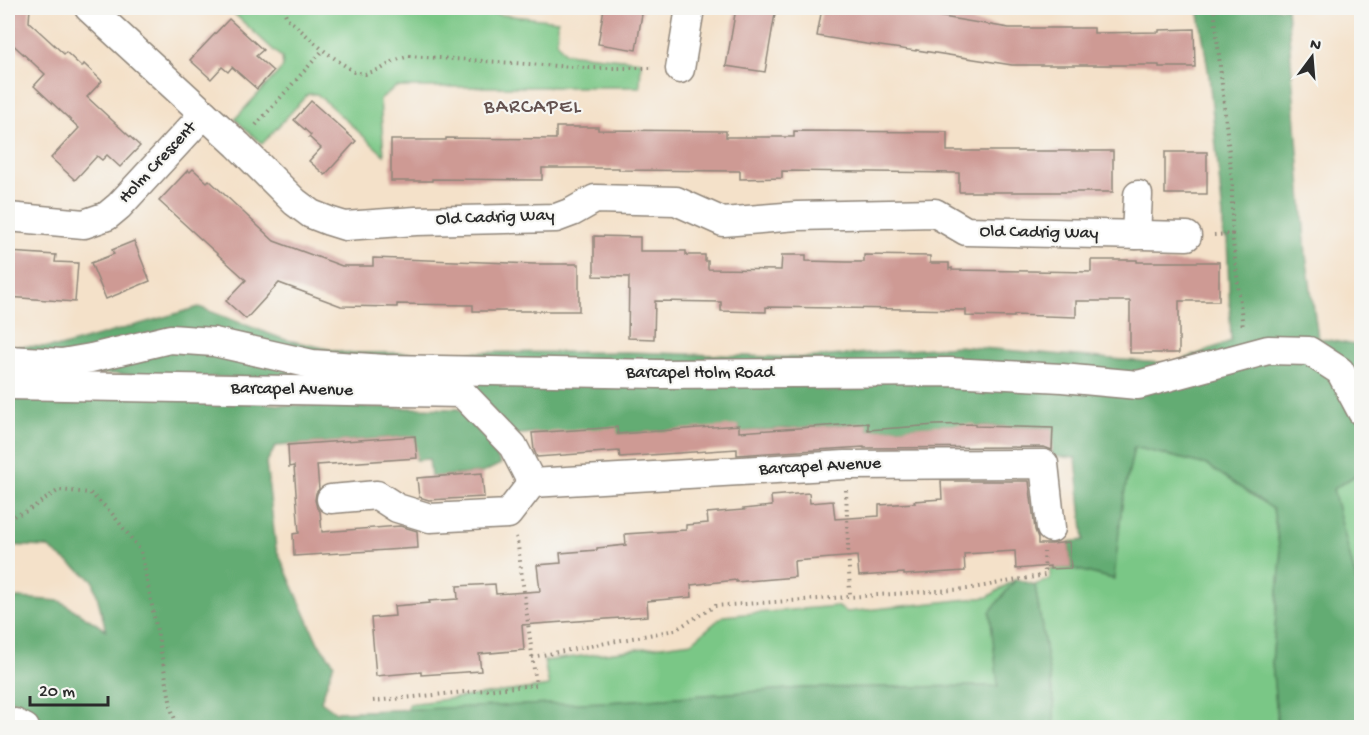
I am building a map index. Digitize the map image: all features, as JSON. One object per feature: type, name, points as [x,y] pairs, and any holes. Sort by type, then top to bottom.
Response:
[{"type":"street","name":"Old Cadrig Way","points":[[89,8],[238,145],[295,202],[311,214],[345,226],[416,221],[556,218],[595,199],[676,201],[723,222],[797,216],[935,213],[966,231],[1187,236]]},
{"type":"street","points":[[680,69],[690,8]]},
{"type":"street","name":"Holm Crescent","points":[[8,217],[84,224],[107,216],[119,206],[204,114]]},
{"type":"street","points":[[1136,235],[1138,195]]},
{"type":"street","name":"Barcapel Holm Road","points":[[8,360],[62,363],[170,339],[214,342],[312,364],[385,369],[659,374],[950,372],[1138,385],[1268,350],[1309,351],[1340,371],[1362,412]]},
{"type":"street","name":"Barcapel Avenue","points":[[8,385],[462,393],[513,446],[532,483],[845,465],[1044,464],[1051,528]]},
{"type":"street","points":[[331,499],[377,495],[397,508],[430,518],[508,514],[532,483]]},
{"type":"street","points":[[8,724],[15,723],[25,728]]},
{"type":"path","points":[[283,8],[287,18],[323,50],[354,72],[365,74],[409,56],[588,68],[680,69]]},
{"type":"path","points":[[1214,8],[1232,181],[1232,234],[1247,355]]},
{"type":"path","points":[[238,145],[323,50]]},
{"type":"path","points":[[1187,236],[1232,234]]},
{"type":"path","points":[[845,465],[850,596]]},
{"type":"path","points":[[8,518],[27,511],[59,490],[90,493],[110,511],[141,551],[172,711],[178,728]]},
{"type":"path","points":[[373,701],[536,685],[518,546],[508,514]]},
{"type":"path","points":[[532,657],[675,630],[715,606],[968,589],[1046,575],[1042,529],[1051,528]]},
{"type":"green space","points":[[228,8],[473,8],[494,14],[558,21],[557,42],[565,53],[641,61],[640,87],[396,87],[380,99],[384,155],[317,94],[308,94],[262,144],[235,119],[283,67],[282,58]]},
{"type":"green space","points":[[1198,8],[1287,8],[1306,255],[1318,338],[1361,346],[1361,472],[1333,489],[1361,600],[1361,727],[1278,727],[1272,663],[1281,558],[1273,509],[1207,465],[1134,447],[1122,504],[1114,579],[1071,568],[1069,542],[1084,540],[1076,458],[1052,456],[1052,428],[945,425],[868,430],[867,423],[739,432],[739,426],[618,434],[532,433],[513,435],[470,385],[8,371],[8,346],[60,347],[199,307],[283,339],[346,353],[628,352],[804,358],[958,346],[1172,364],[1231,341],[1227,238],[1223,237],[1209,76]]},
{"type":"green space","points":[[8,394],[171,396],[285,405],[459,409],[488,442],[501,464],[482,473],[431,477],[429,459],[416,460],[415,436],[276,446],[266,463],[276,548],[318,643],[334,663],[321,701],[336,712],[608,702],[803,688],[998,686],[990,612],[1016,579],[1035,585],[1054,703],[1054,727],[41,727],[23,706],[8,700],[8,599],[60,601],[106,630],[93,580],[47,547],[8,545]]},
{"type":"green space","points":[[1134,447],[1207,465],[1273,509],[1281,558],[1272,663],[1278,727],[1054,727],[1054,703],[1035,585],[1050,579],[1050,569],[1071,568],[1113,579],[1122,504]]},
{"type":"green space","points":[[1361,472],[1361,600],[1333,489]]},
{"type":"green space","points":[[1016,579],[990,612],[999,686],[803,688],[608,702],[406,710],[409,704],[549,686],[544,661],[692,642],[723,616],[836,606],[847,612],[988,597]]},
{"type":"building","points":[[8,8],[30,8],[29,22],[64,54],[66,52],[82,67],[84,64],[102,81],[87,97],[140,146],[120,167],[107,155],[102,160],[97,156],[75,180],[51,158],[79,128],[34,86],[45,74],[8,40]]},
{"type":"building","points":[[604,8],[643,8],[636,50],[598,44]]},
{"type":"building","points":[[736,8],[776,8],[765,72],[726,66]]},
{"type":"building","points":[[822,8],[889,8],[1009,28],[1094,28],[1094,33],[1194,29],[1195,67],[1012,65],[866,44],[817,36]]},
{"type":"building","points":[[229,19],[263,50],[256,56],[273,71],[257,89],[232,67],[228,72],[222,67],[211,79],[190,60]]},
{"type":"building","points":[[311,101],[356,141],[325,175],[309,161],[321,148],[309,137],[311,135],[294,120]]},
{"type":"building","points":[[556,127],[598,127],[598,130],[726,131],[726,137],[794,137],[794,131],[947,132],[947,151],[1113,151],[1113,192],[959,192],[959,173],[782,171],[782,178],[740,179],[740,171],[542,168],[542,180],[391,181],[391,140],[556,139]]},
{"type":"building","points":[[1165,152],[1207,152],[1207,194],[1165,194]]},
{"type":"building","points":[[193,169],[207,182],[209,180],[274,241],[342,266],[373,266],[373,258],[579,264],[579,311],[473,311],[473,305],[341,306],[279,283],[246,319],[226,301],[246,280],[159,201],[188,170],[190,172]]},
{"type":"building","points":[[594,236],[640,237],[640,251],[686,251],[686,255],[705,255],[708,269],[781,270],[782,255],[806,255],[806,261],[846,262],[864,262],[864,255],[930,256],[930,263],[949,263],[949,269],[952,268],[952,270],[1091,272],[1091,260],[1219,262],[1219,301],[1179,301],[1179,353],[1130,353],[1130,301],[1076,301],[1076,317],[1014,315],[1014,317],[966,316],[966,310],[766,307],[766,312],[721,311],[721,302],[655,301],[654,339],[628,338],[629,277],[594,276]]},
{"type":"building","points":[[134,241],[150,281],[106,299],[91,263],[114,254],[112,250]]},
{"type":"building","points":[[8,252],[56,255],[55,262],[78,263],[75,302],[8,297]]},
{"type":"building","points":[[868,423],[868,430],[975,424],[975,426],[1053,428],[1052,450],[1044,447],[864,447],[737,455],[737,449],[620,457],[619,451],[537,457],[532,433],[617,427],[618,434],[739,425],[739,432]]},
{"type":"building","points":[[415,436],[417,458],[317,465],[319,489],[315,500],[320,511],[322,532],[400,526],[417,531],[418,548],[294,556],[293,534],[299,533],[294,466],[289,467],[288,445]]},
{"type":"building","points":[[482,473],[484,497],[429,500],[419,497],[417,478]]},
{"type":"building","points":[[941,481],[1029,481],[1038,544],[1069,542],[1071,568],[1050,569],[1050,566],[1016,569],[1015,551],[964,554],[965,571],[904,575],[904,573],[859,576],[857,556],[794,561],[795,577],[691,585],[692,597],[647,601],[648,616],[522,625],[524,650],[479,654],[481,671],[421,675],[421,672],[376,676],[371,618],[395,616],[394,606],[458,599],[457,586],[495,584],[496,594],[540,591],[537,565],[561,563],[560,553],[626,545],[625,534],[686,530],[686,525],[708,523],[707,513],[772,506],[771,496],[809,493],[810,503],[833,501],[835,519],[879,516],[879,505],[942,499]]},
{"type":"district","name":"BARCAPEL","points":[[533,108]]}]
